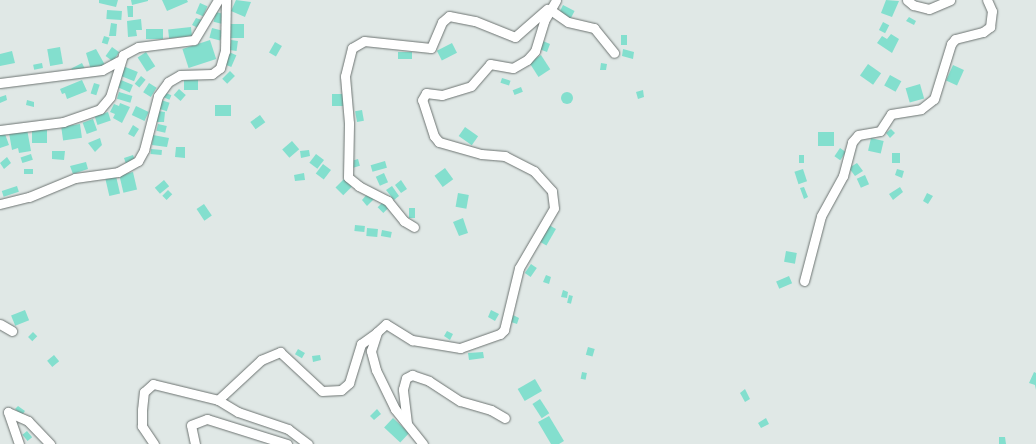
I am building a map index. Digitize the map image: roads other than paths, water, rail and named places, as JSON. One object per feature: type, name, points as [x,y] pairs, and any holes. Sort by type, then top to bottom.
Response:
[{"type":"street","points":[[0,83],[102,70],[138,47],[194,40],[218,0]]},
{"type":"street","points":[[0,204],[29,197],[80,177],[118,172],[138,161],[144,150],[158,96],[168,82],[180,75],[212,74],[220,68],[225,51],[226,0]]},
{"type":"street","points":[[218,400],[261,360],[280,352],[322,390],[341,390],[349,383],[361,344],[386,324],[412,340],[460,348],[492,339],[504,330],[519,268],[554,208],[552,191],[540,175],[505,156],[481,154],[439,142],[422,100],[426,93],[442,95],[470,86],[490,64],[513,68],[527,60],[535,51],[544,21],[552,11],[555,0]]},
{"type":"street","points":[[414,227],[404,221],[388,201],[359,186],[348,176],[349,123],[345,76],[352,48],[368,41],[431,48],[436,43],[442,22],[449,16],[475,22],[516,37],[555,0]]},
{"type":"street","points":[[907,0],[913,5],[929,9],[950,0]]},
{"type":"street","points":[[804,281],[821,216],[843,176],[852,142],[858,135],[880,131],[891,114],[921,109],[934,99],[951,44],[955,39],[983,32],[990,27],[992,11],[987,0]]},
{"type":"street","points":[[552,11],[568,22],[594,28],[614,53]]},
{"type":"street","points":[[0,130],[63,122],[100,109],[110,97],[119,60]]},
{"type":"street","points":[[0,324],[12,331]]},
{"type":"street","points":[[377,332],[372,346],[372,360],[395,409],[423,444]]},
{"type":"street","points":[[407,423],[404,389],[406,378],[412,375],[428,381],[460,401],[491,410],[504,418]]},
{"type":"street","points":[[154,444],[142,426],[144,392],[153,384],[218,400],[238,412],[288,429],[308,444]]},
{"type":"street","points":[[19,444],[8,412],[28,421],[50,444]]},
{"type":"street","points":[[195,444],[191,425],[207,418],[287,444]]}]
